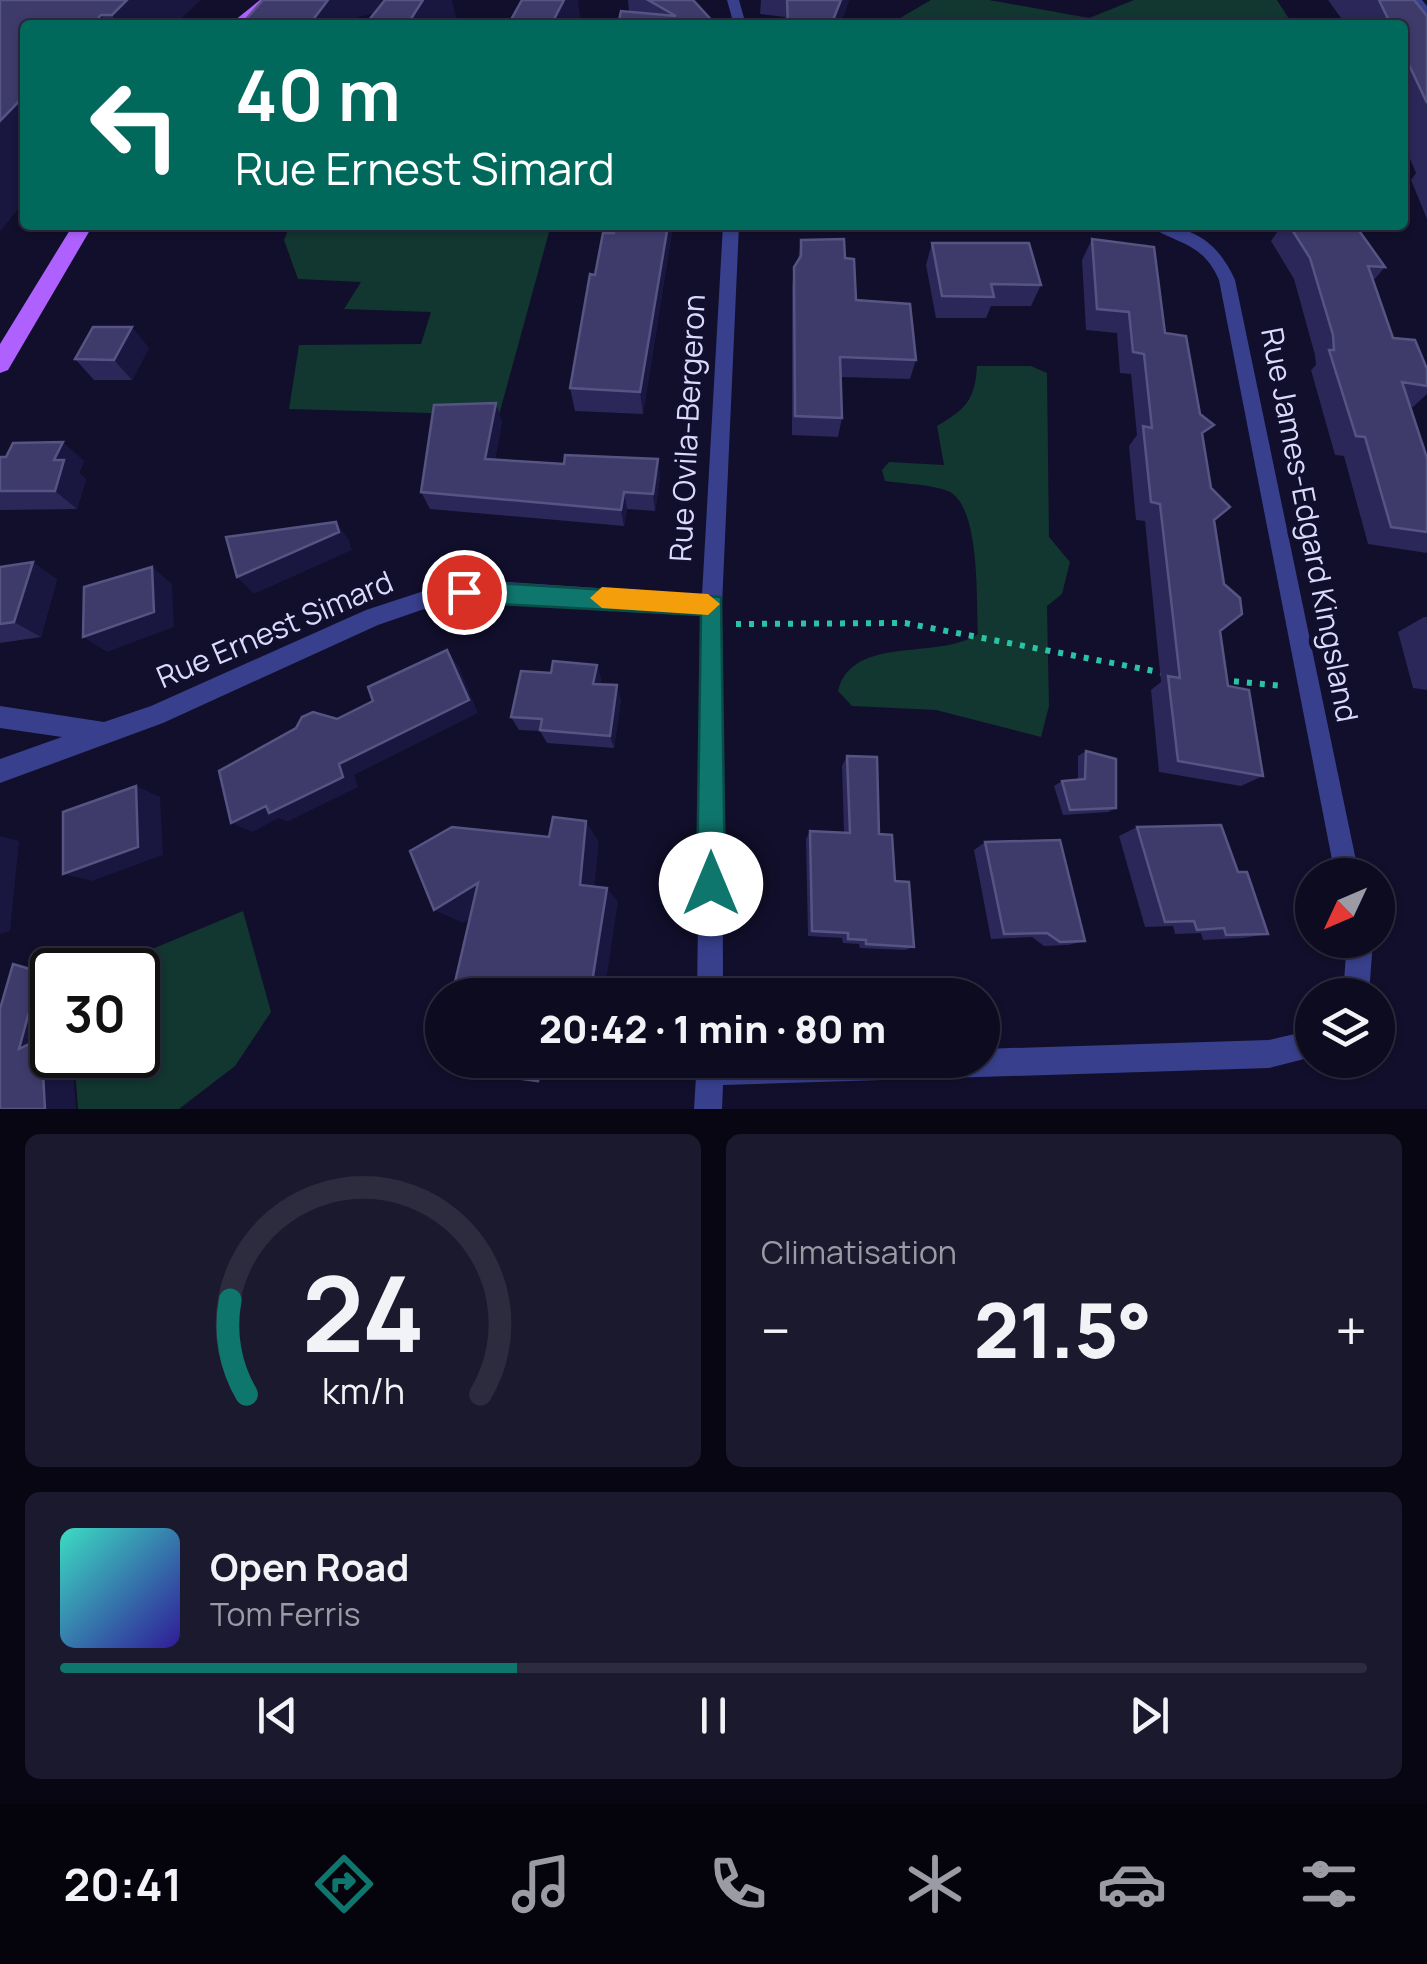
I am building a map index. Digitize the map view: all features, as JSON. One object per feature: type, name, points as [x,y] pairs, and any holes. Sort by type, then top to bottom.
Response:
[{"type":"main road","points":[[244,20],[270,0]]},
{"type":"main road","points":[[0,364],[80,230]]},
{"type":"street","points":[[1416,0],[1427,14]]},
{"type":"street","name":"Rue Ovila-Bergeron","points":[[710,978],[712,614],[730,230]]},
{"type":"street","name":"Rue James-Edgard Kingsland","points":[[1168,230],[1201,244],[1222,267],[1344,858]]},
{"type":"street","name":"Rue Ernest Simard","points":[[0,771],[191,700],[373,617],[433,597],[494,590],[712,614]]},
{"type":"street","name":"Rue Ernest Simard","points":[[0,717],[103,732]]},
{"type":"street","points":[[1000,1060],[1270,1054],[1295,1048]]},
{"type":"street","points":[[708,1109],[709,1078]]},
{"type":"path","points":[[712,614],[905,623],[1172,675]]},
{"type":"path","points":[[1211,679],[1310,689]]},
{"type":"green space","points":[[931,0],[989,0],[1089,18],[1134,0],[1277,0],[1290,20],[897,20]]},
{"type":"green space","points":[[288,230],[550,230],[499,415],[289,409],[299,345],[421,344],[431,312],[344,309],[361,282],[298,279],[284,240]]},
{"type":"green space","points":[[977,366],[1031,366],[1047,373],[1049,537],[1070,562],[1062,594],[1047,606],[1049,706],[1041,737],[936,710],[852,706],[838,691],[846,673],[860,662],[898,651],[961,642],[978,634],[975,556],[959,500],[941,489],[885,481],[882,470],[889,462],[944,465],[937,426],[967,402]]},
{"type":"green space","points":[[243,911],[271,1012],[235,1066],[179,1109],[78,1109],[76,1078],[160,1078],[160,948],[155,948]]},
{"type":"building","points":[[0,0],[127,0],[112,15],[101,15],[96,20],[20,20],[20,100],[0,121]]},
{"type":"building","points":[[263,0],[328,0],[313,20],[245,20]]},
{"type":"building","points":[[385,0],[423,0],[410,20],[369,20]]},
{"type":"building","points":[[522,0],[564,0],[554,20],[511,20]]},
{"type":"building","points":[[648,0],[693,0],[711,20],[619,20],[621,11],[676,16]]},
{"type":"building","points":[[787,0],[841,0],[833,20],[788,20]]},
{"type":"building","points":[[1379,0],[1414,0],[1427,16],[1427,103],[1408,63],[1408,20],[1389,20]]},
{"type":"building","points":[[667,230],[640,392],[570,388],[590,274],[595,275],[603,233]]},
{"type":"building","points":[[1292,230],[1359,230],[1385,267],[1368,266],[1393,338],[1415,340],[1427,369],[1427,386],[1402,382],[1427,458],[1427,532],[1391,527],[1365,437],[1356,436],[1329,350],[1334,350],[1333,335],[1310,258]]},
{"type":"building","points":[[844,239],[845,258],[854,259],[856,300],[910,304],[916,360],[840,357],[842,418],[795,416],[794,267],[801,256],[801,240]]},
{"type":"building","points":[[1092,239],[1154,247],[1165,333],[1186,336],[1200,414],[1214,425],[1202,433],[1211,488],[1230,507],[1214,520],[1224,584],[1240,598],[1242,614],[1220,631],[1228,686],[1249,690],[1263,776],[1178,761],[1168,676],[1180,678],[1160,504],[1151,502],[1143,426],[1152,428],[1144,354],[1133,352],[1129,312],[1097,309]]},
{"type":"building","points":[[932,243],[1029,243],[1041,285],[991,284],[994,297],[942,296]]},
{"type":"building","points":[[93,327],[132,327],[114,360],[75,359]]},
{"type":"building","points":[[496,403],[485,459],[564,464],[565,455],[658,459],[653,494],[624,492],[621,510],[421,492],[434,405]]},
{"type":"building","points":[[63,442],[54,460],[64,460],[55,491],[0,491],[0,457],[6,457],[13,443]]},
{"type":"building","points":[[336,522],[339,532],[237,577],[226,537]]},
{"type":"building","points":[[33,562],[14,622],[0,624],[0,567]]},
{"type":"building","points":[[152,567],[154,612],[83,637],[84,587]]},
{"type":"building","points":[[447,650],[469,700],[339,764],[343,777],[269,813],[266,806],[231,823],[219,771],[296,728],[302,717],[313,712],[337,719],[373,701],[368,687]]},
{"type":"building","points":[[553,661],[597,665],[593,684],[617,685],[610,736],[540,730],[542,719],[511,717],[521,671],[551,673]]},
{"type":"building","points":[[1086,751],[1116,759],[1116,808],[1070,810],[1062,781],[1085,779]]},
{"type":"building","points":[[847,756],[877,757],[879,834],[892,835],[895,881],[909,882],[914,947],[866,944],[866,940],[848,939],[848,933],[812,931],[810,831],[850,833]]},
{"type":"building","points":[[136,786],[138,847],[63,874],[63,812]]},
{"type":"building","points":[[553,817],[586,821],[580,885],[607,888],[593,978],[456,978],[478,883],[434,910],[410,851],[452,827],[549,837]]},
{"type":"building","points":[[1221,825],[1238,872],[1247,872],[1268,934],[1226,935],[1224,928],[1197,930],[1194,921],[1165,922],[1137,827]]},
{"type":"building","points":[[1060,840],[1085,941],[1060,942],[1047,933],[1004,934],[985,842]]},
{"type":"building","points":[[13,964],[30,969],[30,1009],[19,1049],[30,1044],[30,1078],[43,1078],[45,1109],[0,1109],[0,1009]]},
{"type":"slow traffic","points":[[602,598],[708,604]]},
{"type":"route","points":[[464,592],[494,590],[712,605],[711,884]]}]
